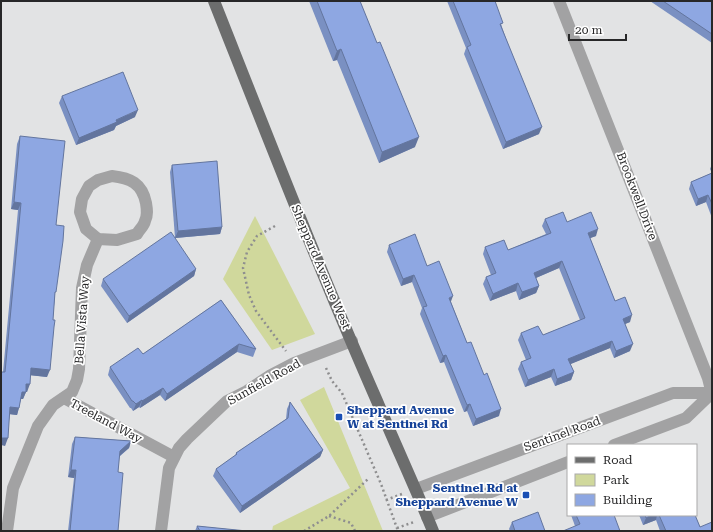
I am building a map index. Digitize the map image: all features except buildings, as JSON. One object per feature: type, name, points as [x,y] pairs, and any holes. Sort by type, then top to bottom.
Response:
[{"type":"main road","name":"Sheppard Avenue West","points":[[214,1],[301,220],[376,401],[416,489],[433,531]]},
{"type":"street","name":"Brookwell Drive","points":[[559,1],[708,378],[712,393]]},
{"type":"street","points":[[112,176],[123,177],[138,184],[144,196],[147,210],[145,221],[137,234],[117,240],[98,239],[86,229],[80,212],[82,198],[90,186],[98,180],[112,176]]},
{"type":"street","name":"Bella Vista Way","points":[[64,398],[72,392],[77,380],[79,369],[82,288],[86,265],[98,239]]},
{"type":"street","name":"Sunfield Road","points":[[161,531],[169,468],[179,448],[187,439],[227,402],[247,392],[294,363],[352,341]]},
{"type":"street","name":"Sentinel Road","points":[[416,489],[673,393],[712,393]]},
{"type":"street","points":[[617,444],[686,418],[712,393]]},
{"type":"street","name":"Treeland Way","points":[[8,531],[13,488],[38,426],[53,405],[64,398],[174,457]]},
{"type":"street","points":[[427,517],[567,462]]},
{"type":"path","points":[[275,226],[257,236],[246,252],[243,268],[249,295],[256,311],[294,363]]},
{"type":"path","points":[[319,354],[332,381],[342,393],[398,531]]},
{"type":"path","points":[[304,531],[330,516],[368,479]]},
{"type":"path","points":[[330,516],[351,523],[356,531]]},
{"type":"green space","points":[[255,216],[315,334],[272,350],[223,279]]},
{"type":"green space","points":[[324,387],[383,531],[272,531],[273,526],[350,488],[300,400]]},
{"type":"place","name":"Sheppard Avenue W at Sentinel Rd","points":[[339,417]]},
{"type":"place","name":"Sentinel Rd at Sheppard Avenue W","points":[[526,495]]}]
